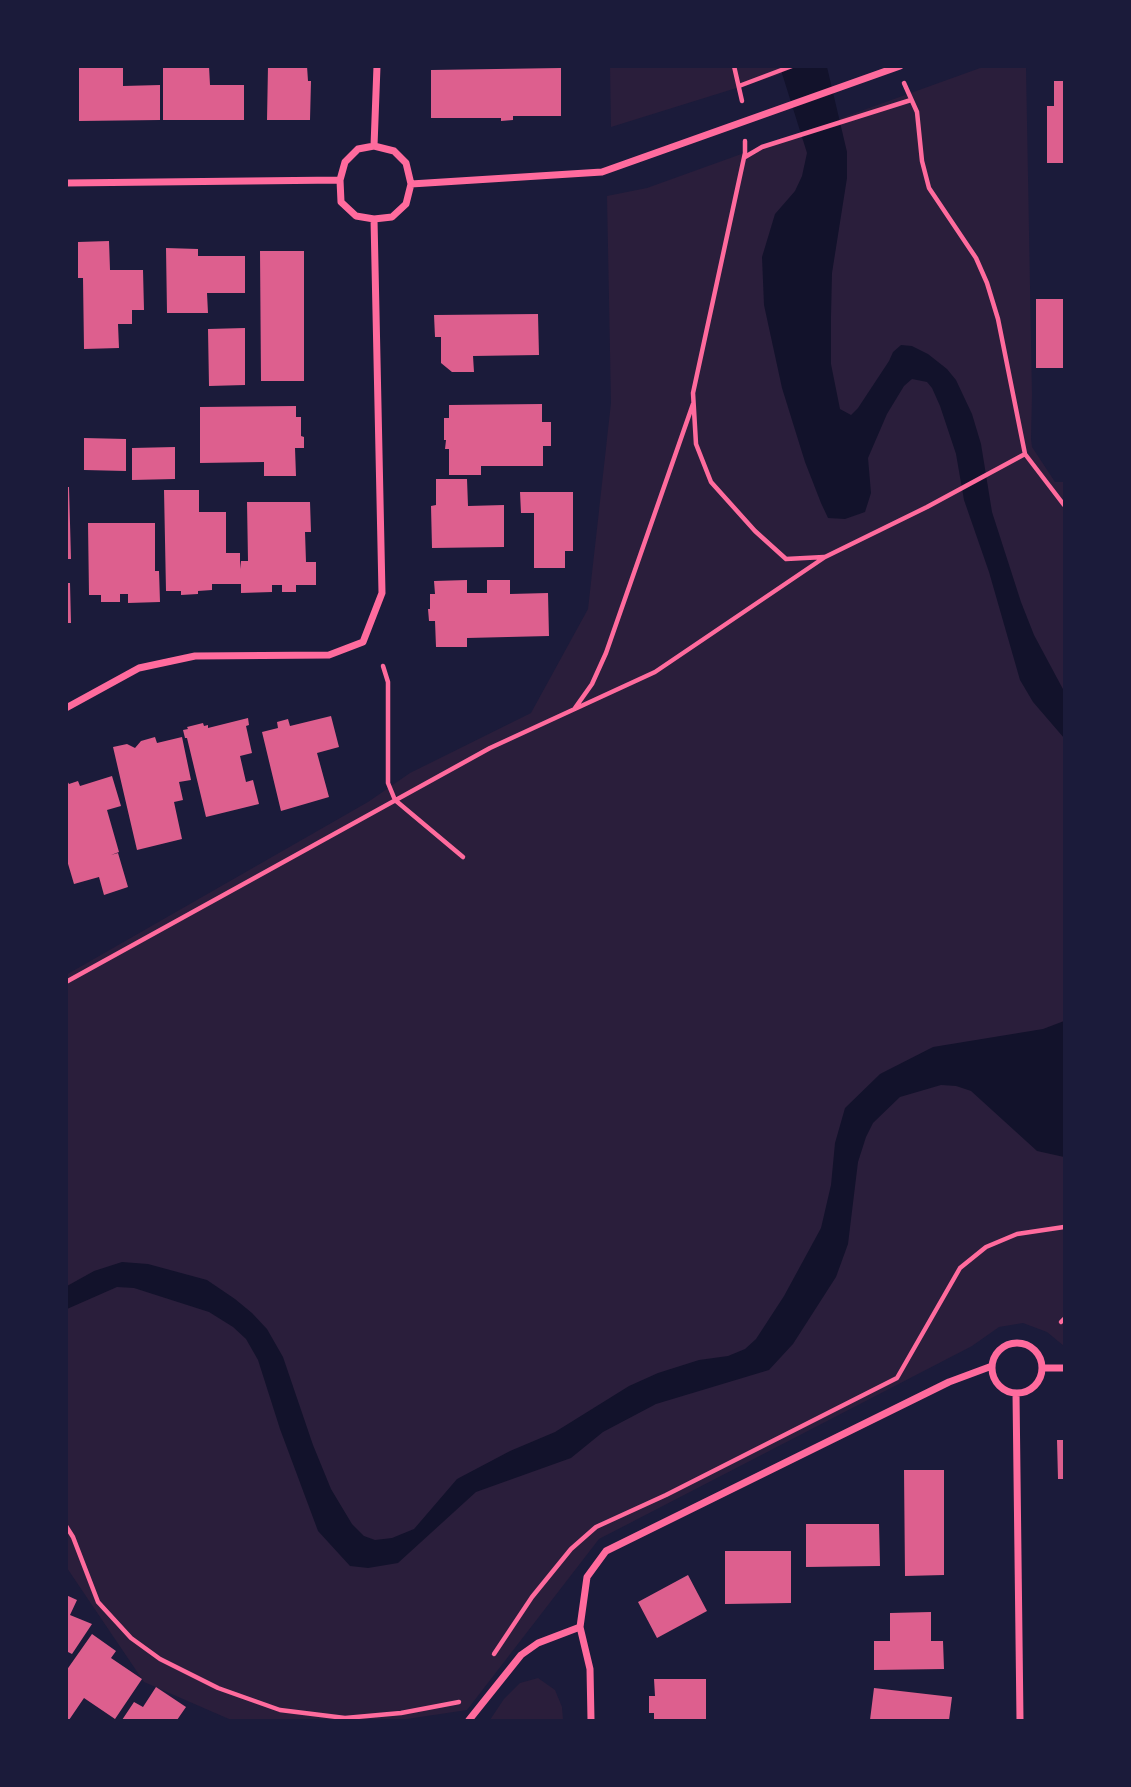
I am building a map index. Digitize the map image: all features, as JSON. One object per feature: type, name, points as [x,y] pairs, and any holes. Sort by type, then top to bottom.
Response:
[{"type":"street","points":[[374,146],[377,66]]},
{"type":"street","points":[[411,184],[601,172],[899,67]]},
{"type":"street","points":[[374,146],[394,151],[406,163],[411,184],[406,204],[392,217],[374,219],[356,216],[341,202],[340,180],[345,162],[358,149],[374,146]]},
{"type":"street","points":[[66,183],[340,180]]},
{"type":"street","points":[[66,708],[139,668],[195,656],[329,655],[363,642],[382,593],[374,219]]},
{"type":"street","points":[[1013,1343],[1030,1346],[1042,1368],[1040,1376],[1031,1388],[1016,1393],[1001,1387],[996,1381],[992,1366],[998,1351],[1013,1343]]},
{"type":"street","points":[[591,1720],[590,1669],[580,1627],[587,1577],[606,1552],[949,1382],[992,1366]]},
{"type":"street","points":[[1042,1368],[1065,1368]]},
{"type":"street","points":[[1016,1393],[1020,1720]]},
{"type":"street","points":[[469,1720],[521,1655],[538,1643],[580,1627]]},
{"type":"path","points":[[734,66],[746,122],[744,157],[693,393],[696,444],[711,482],[755,531],[786,559],[825,557]]},
{"type":"path","points":[[740,86],[792,66]]},
{"type":"path","points":[[899,67],[917,112],[922,161],[929,188],[976,258],[988,283],[998,319],[1025,454],[1065,505]]},
{"type":"path","points":[[744,157],[762,147],[911,100]]},
{"type":"path","points":[[574,709],[592,684],[606,653],[694,401]]},
{"type":"path","points":[[66,982],[490,748],[656,672],[825,557],[927,507],[1025,454]]},
{"type":"path","points":[[383,666],[388,682],[388,783],[395,800],[463,857]]},
{"type":"path","points":[[494,1655],[540,1587],[571,1549],[596,1527],[666,1495],[897,1378],[960,1268],[986,1247],[1017,1234],[1065,1227]]},
{"type":"path","points":[[66,1526],[73,1537],[98,1602],[131,1638],[160,1660],[218,1688],[279,1710],[345,1718],[401,1713],[463,1701]]},
{"type":"shaded area","points":[[610,66],[804,67],[611,127]]},
{"type":"shaded area","points":[[780,67],[827,67],[847,152],[847,178],[832,273],[831,364],[840,409],[851,415],[858,408],[893,352],[901,345],[912,346],[928,354],[956,380],[972,414],[981,444],[992,512],[1021,602],[1034,635],[1064,691],[1064,738],[1033,702],[1020,680],[989,572],[964,500],[956,454],[940,406],[927,382],[912,379],[904,386],[887,414],[868,458],[871,493],[865,512],[845,519],[828,518],[821,503],[782,388],[764,305],[762,257],[775,214],[795,191],[802,176],[807,153]]},
{"type":"shaded area","points":[[983,67],[1026,67],[1031,439],[1032,447],[1055,482],[1064,482],[1064,1346],[1047,1332],[1023,1323],[999,1327],[972,1346],[599,1539],[467,1710],[400,1720],[229,1720],[144,1682],[67,1568],[66,975],[368,802],[410,773],[531,713],[588,609],[611,403],[607,196],[647,188]]},
{"type":"shaded area","points":[[1064,1021],[1064,1157],[1037,1151],[971,1091],[941,1085],[900,1097],[873,1123],[866,1137],[858,1162],[848,1244],[836,1277],[793,1344],[769,1370],[656,1404],[603,1432],[571,1458],[476,1492],[398,1563],[368,1568],[350,1566],[318,1531],[258,1360],[246,1339],[233,1327],[209,1312],[134,1288],[117,1287],[67,1309],[67,1286],[94,1271],[122,1262],[148,1264],[207,1280],[235,1299],[267,1329],[283,1357],[331,1489],[352,1524],[364,1536],[375,1540],[392,1538],[414,1529],[457,1479],[510,1451],[555,1432],[629,1386],[699,1360],[728,1356],[745,1349],[756,1339],[784,1296],[821,1228],[831,1185],[835,1143],[845,1108],[880,1074],[933,1047],[1043,1029]]},
{"type":"shaded area","points":[[538,1678],[555,1690],[562,1707],[563,1720],[490,1720],[504,1699],[520,1683]]},
{"type":"building","points":[[79,66],[123,66],[123,86],[160,85],[160,120],[79,121]]},
{"type":"building","points":[[163,66],[209,66],[210,85],[244,85],[244,120],[163,120]]},
{"type":"building","points":[[268,66],[307,66],[308,81],[311,81],[310,120],[267,120]]},
{"type":"building","points":[[561,68],[561,116],[513,116],[513,120],[501,121],[501,118],[431,118],[431,70]]},
{"type":"building","points":[[1054,81],[1064,81],[1064,163],[1047,163],[1047,106],[1054,106]]},
{"type":"building","points":[[109,241],[110,270],[143,270],[144,310],[132,310],[132,324],[118,324],[119,348],[84,349],[83,278],[78,278],[78,242]]},
{"type":"building","points":[[166,248],[198,249],[198,256],[245,256],[245,293],[207,293],[208,313],[167,313]]},
{"type":"building","points":[[260,251],[304,251],[304,381],[261,381]]},
{"type":"building","points":[[1036,299],[1064,299],[1064,368],[1036,368]]},
{"type":"building","points":[[538,314],[539,355],[473,356],[474,372],[452,372],[441,363],[441,337],[435,337],[434,315]]},
{"type":"building","points":[[245,328],[245,385],[209,386],[208,329]]},
{"type":"building","points":[[542,404],[542,422],[551,422],[551,446],[543,446],[543,466],[481,466],[481,475],[449,475],[449,449],[445,449],[444,418],[449,418],[449,405]]},
{"type":"building","points":[[296,406],[296,417],[301,417],[304,448],[295,448],[296,476],[264,476],[264,462],[200,463],[200,407]]},
{"type":"building","points":[[84,438],[126,439],[126,471],[84,470]]},
{"type":"building","points":[[175,447],[175,479],[132,480],[132,448]]},
{"type":"building","points":[[436,479],[467,479],[468,506],[504,505],[504,547],[432,548],[431,506],[436,505]]},
{"type":"building","points":[[66,487],[69,487],[71,559],[66,559]]},
{"type":"building","points":[[164,490],[199,490],[199,512],[226,512],[226,553],[240,553],[240,569],[241,561],[248,561],[247,502],[310,502],[311,532],[305,532],[306,562],[316,562],[316,585],[296,585],[296,592],[282,592],[282,585],[272,585],[272,592],[241,593],[241,584],[212,584],[212,590],[198,591],[198,594],[181,595],[181,591],[166,591]]},
{"type":"building","points":[[520,492],[573,492],[573,551],[565,551],[565,568],[534,568],[534,513],[521,513]]},
{"type":"building","points":[[88,523],[155,523],[155,571],[159,571],[160,602],[128,603],[128,594],[120,594],[120,602],[101,602],[101,595],[89,595]]},
{"type":"building","points":[[467,580],[467,593],[487,593],[487,580],[510,580],[510,594],[548,593],[549,636],[467,638],[467,647],[436,647],[435,621],[429,621],[428,609],[430,594],[435,594],[434,581]]},
{"type":"building","points":[[66,583],[70,583],[71,623],[66,623]]},
{"type":"building","points":[[331,716],[339,747],[317,753],[329,797],[281,811],[262,732],[278,728],[277,722],[288,719],[290,726]]},
{"type":"building","points":[[248,718],[249,725],[246,726],[252,753],[240,756],[246,782],[253,780],[259,804],[206,817],[183,730],[203,723],[204,726],[208,725],[208,728]]},
{"type":"building","points":[[155,737],[157,743],[182,737],[191,780],[179,782],[183,800],[174,802],[182,839],[137,850],[113,747],[127,744],[135,748],[141,741]]},
{"type":"building","points":[[112,776],[121,806],[107,810],[119,852],[111,855],[118,853],[128,887],[104,895],[99,877],[74,884],[66,857],[66,779],[69,784],[78,781],[80,786]]},
{"type":"building","points":[[1057,1440],[1064,1440],[1064,1479],[1058,1479]]},
{"type":"building","points":[[904,1470],[944,1470],[944,1575],[905,1576]]},
{"type":"building","points":[[806,1524],[879,1524],[880,1566],[806,1567]]},
{"type":"building","points":[[725,1551],[791,1551],[791,1603],[725,1604]]},
{"type":"building","points":[[688,1575],[707,1611],[657,1638],[638,1602]]},
{"type":"building","points":[[66,1595],[77,1600],[70,1615],[92,1624],[72,1654],[66,1651]]},
{"type":"building","points":[[931,1612],[931,1641],[943,1641],[944,1669],[874,1670],[874,1641],[890,1641],[890,1613]]},
{"type":"building","points":[[92,1634],[116,1651],[111,1658],[142,1679],[115,1719],[84,1698],[69,1720],[66,1718],[66,1671]]},
{"type":"building","points":[[654,1679],[706,1679],[706,1720],[654,1720],[654,1713],[649,1713],[649,1696],[655,1696]]},
{"type":"building","points":[[156,1687],[186,1707],[177,1720],[122,1720],[134,1702],[143,1707]]},
{"type":"building","points":[[874,1688],[952,1697],[949,1720],[870,1720]]}]
